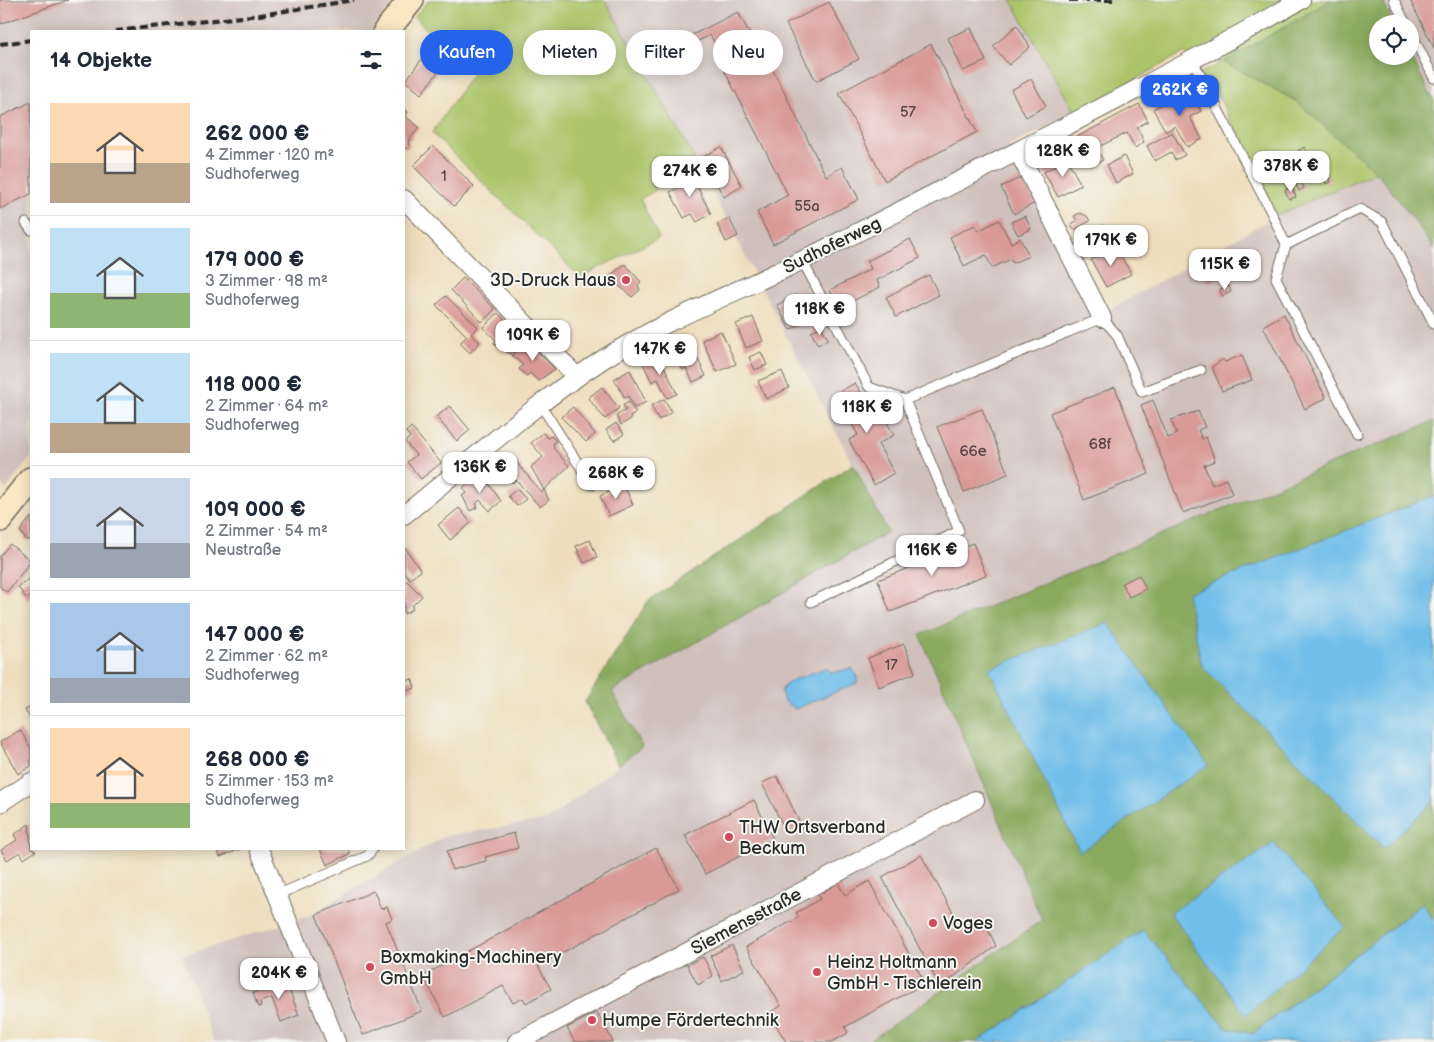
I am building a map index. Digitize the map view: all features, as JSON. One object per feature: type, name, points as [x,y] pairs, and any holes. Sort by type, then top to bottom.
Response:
[{"type":"main road","points":[[387,30],[411,0]]},
{"type":"main road","points":[[5,508],[30,481]]},
{"type":"street","name":"Sudhoferweg","points":[[405,514],[540,404],[577,377],[643,336],[802,260],[1018,152],[1301,0]]},
{"type":"street","points":[[1018,152],[1102,318]]},
{"type":"street","points":[[405,200],[577,377]]},
{"type":"street","points":[[0,804],[30,783]]},
{"type":"street","name":"Siemensstraße","points":[[517,1042],[975,800]]},
{"type":"street","points":[[259,850],[336,1042]]},
{"type":"lane","points":[[1394,0],[1402,15]]},
{"type":"lane","points":[[1419,49],[1434,78]]},
{"type":"lane","points":[[1192,59],[1286,245],[1276,278],[1357,434]]},
{"type":"lane","points":[[1286,245],[1360,209],[1382,222],[1434,324]]},
{"type":"lane","points":[[802,260],[869,388],[905,400],[1102,318],[1117,335],[1142,392],[1200,370]]},
{"type":"lane","points":[[811,602],[959,531],[905,400]]},
{"type":"lane","points":[[540,404],[592,485]]},
{"type":"lane","points":[[277,895],[367,856],[372,850]]},
{"type":"shaded area","points":[[0,0],[395,0],[372,30],[30,30],[30,458],[6,489],[0,483]]},
{"type":"shaded area","points":[[605,0],[1232,0],[1075,113],[1009,146],[1100,315],[1278,215],[1376,172],[1415,220],[1434,250],[1434,421],[920,635],[1042,920],[868,1042],[214,1042],[182,956],[308,916],[445,836],[548,820],[642,747],[611,691],[888,532],[695,159],[647,75],[703,75],[703,30],[626,30],[626,37]]},
{"type":"shaded area","points":[[1379,0],[1434,0],[1434,103],[1415,65],[1419,65],[1419,15],[1387,15]]},
{"type":"green space","points":[[429,0],[605,0],[626,37],[626,75],[647,75],[695,159],[651,182],[656,190],[640,199],[659,238],[580,277],[432,133],[471,75],[513,75],[513,30],[427,30],[414,17]]},
{"type":"green space","points":[[1011,0],[1331,0],[1224,62],[1296,101],[1376,172],[1277,215],[1211,81],[1192,77],[1223,62],[1183,53],[1075,113]]},
{"type":"green space","points":[[1331,0],[1382,0],[1390,15],[1369,15],[1369,65],[1415,65],[1434,101],[1434,250],[1415,221],[1376,172],[1296,101],[1224,62]]},
{"type":"green space","points":[[1434,421],[1434,496],[1187,594],[1385,847],[1434,801],[1434,922],[1423,903],[1253,1034],[1226,1028],[1143,931],[977,1042],[868,1042],[1042,920],[920,635]]},
{"type":"green space","points":[[853,464],[888,532],[612,691],[642,747],[618,765],[585,702],[648,601]]},
{"type":"water","points":[[1434,496],[1434,801],[1384,848],[1202,666],[1187,593]]},
{"type":"water","points":[[1108,623],[1208,765],[1080,852],[989,669]]},
{"type":"water","points":[[826,668],[832,673],[852,668],[857,676],[857,683],[795,709],[784,701],[781,691],[785,685],[795,679]]},
{"type":"water","points":[[1274,843],[1345,927],[1246,1015],[1170,913]]},
{"type":"water","points":[[1423,903],[1434,922],[1434,1042],[977,1042],[1143,930],[1226,1028],[1253,1034]]},
{"type":"building","points":[[0,0],[68,0],[0,24]]},
{"type":"building","points":[[1410,0],[1434,0],[1434,48],[1419,15]]},
{"type":"building","points":[[829,2],[859,59],[816,81],[786,24]]},
{"type":"building","points":[[738,12],[748,30],[713,30],[713,40],[710,35],[703,39],[702,30]]},
{"type":"building","points":[[1017,25],[1030,47],[1009,65],[993,46]]},
{"type":"building","points":[[971,28],[986,61],[963,71],[948,38]]},
{"type":"building","points":[[931,44],[977,132],[885,181],[839,93]]},
{"type":"building","points":[[420,62],[420,75],[436,75],[421,94],[405,81]]},
{"type":"building","points":[[727,75],[776,75],[826,176],[842,167],[859,199],[773,244],[757,212],[788,195]]},
{"type":"building","points":[[1031,79],[1046,106],[1026,117],[1011,90]]},
{"type":"building","points":[[1189,89],[1201,111],[1190,117],[1202,139],[1187,147],[1175,126],[1166,132],[1153,109]]},
{"type":"building","points":[[30,102],[30,194],[0,209],[0,117]]},
{"type":"building","points":[[1139,104],[1148,121],[1137,127],[1144,142],[1135,148],[1127,133],[1096,148],[1103,160],[1090,166],[1075,138]]},
{"type":"building","points":[[405,116],[419,127],[408,142],[410,144],[407,149],[405,148]]},
{"type":"building","points":[[1172,132],[1185,155],[1175,160],[1171,152],[1155,161],[1147,146]]},
{"type":"building","points":[[433,146],[474,186],[454,206],[413,166]]},
{"type":"building","points":[[721,147],[742,186],[724,197],[710,172],[705,174],[697,160]]},
{"type":"building","points":[[1304,147],[1307,152],[1301,156],[1298,151]]},
{"type":"building","points":[[1124,156],[1133,174],[1116,183],[1107,165]]},
{"type":"building","points":[[1067,159],[1081,185],[1058,197],[1044,172]]},
{"type":"building","points":[[1317,160],[1320,166],[1307,173],[1304,166]]},
{"type":"building","points":[[682,168],[687,170],[695,183],[692,185],[694,188],[697,186],[711,214],[697,222],[692,214],[684,218],[670,192],[684,185],[676,179],[678,170]]},
{"type":"building","points":[[1326,173],[1331,182],[1326,184],[1322,175]]},
{"type":"building","points":[[1022,177],[1035,203],[1014,214],[1001,187]]},
{"type":"building","points":[[1301,182],[1304,188],[1299,191],[1296,185]]},
{"type":"building","points":[[1292,187],[1296,197],[1289,199],[1285,190]]},
{"type":"building","points":[[1080,213],[1087,216],[1090,221],[1074,230],[1071,224],[1077,221],[1074,216]]},
{"type":"building","points":[[1025,216],[1031,229],[1018,235],[1011,222]]},
{"type":"building","points":[[729,218],[738,236],[726,242],[717,224]]},
{"type":"building","points":[[999,220],[1011,243],[1020,238],[1029,256],[1013,263],[1011,259],[992,268],[986,255],[964,266],[950,237],[975,225],[978,231]]},
{"type":"building","points":[[1103,225],[1110,238],[1097,246],[1089,233]]},
{"type":"building","points":[[910,239],[920,258],[877,280],[880,287],[839,308],[830,290],[871,269],[867,261]]},
{"type":"building","points":[[1116,247],[1131,274],[1106,287],[1091,260]]},
{"type":"building","points":[[1227,259],[1233,272],[1208,282],[1203,268]]},
{"type":"building","name":"3D-Druck Haus","points":[[625,264],[641,282],[638,285],[640,290],[632,297],[609,277]]},
{"type":"building","points":[[929,275],[939,295],[896,317],[886,297]]},
{"type":"building","points":[[463,278],[495,309],[482,322],[451,290]]},
{"type":"building","points":[[1229,286],[1231,292],[1222,296],[1220,289]]},
{"type":"building","points":[[796,295],[808,320],[790,330],[777,305]]},
{"type":"building","points":[[446,296],[478,327],[471,334],[480,342],[470,353],[460,343],[467,336],[436,305]]},
{"type":"building","points":[[498,313],[524,339],[510,354],[500,344],[497,346],[494,343],[496,340],[483,328]]},
{"type":"building","points":[[1284,314],[1326,398],[1305,409],[1263,326]]},
{"type":"building","points":[[753,317],[763,341],[746,348],[736,324]]},
{"type":"building","points":[[821,326],[828,339],[818,345],[811,332]]},
{"type":"building","points":[[721,331],[736,364],[717,372],[702,340]]},
{"type":"building","points":[[526,341],[555,369],[538,381],[530,373],[527,376],[519,369],[523,365],[512,355]]},
{"type":"building","points":[[690,343],[706,376],[693,382],[686,368],[683,370],[673,350]]},
{"type":"building","points":[[761,352],[767,365],[755,370],[749,357]]},
{"type":"building","points":[[1242,355],[1252,380],[1222,391],[1212,367],[1223,359],[1225,362]]},
{"type":"building","points":[[660,357],[677,394],[667,398],[658,379],[652,382],[643,364]]},
{"type":"building","points":[[630,370],[646,402],[635,408],[628,396],[625,398],[614,379]]},
{"type":"building","points":[[782,371],[789,388],[766,399],[758,381]]},
{"type":"building","points":[[855,383],[879,423],[885,419],[894,435],[878,444],[894,473],[874,485],[849,440],[858,435],[835,394]]},
{"type":"building","points":[[602,387],[619,408],[605,419],[588,398]]},
{"type":"building","points":[[1115,387],[1149,474],[1084,500],[1050,413]]},
{"type":"building","points":[[664,399],[672,412],[659,420],[651,406]]},
{"type":"building","points":[[1153,400],[1168,438],[1177,434],[1171,420],[1198,411],[1205,427],[1198,430],[1202,439],[1206,437],[1215,461],[1204,465],[1212,485],[1226,479],[1232,494],[1183,513],[1141,405]]},
{"type":"building","points":[[629,402],[636,413],[630,417],[631,419],[621,425],[616,416],[626,410],[623,405]]},
{"type":"building","points":[[450,406],[470,430],[457,441],[436,417]]},
{"type":"building","points":[[573,407],[595,434],[586,442],[561,417]]},
{"type":"building","points":[[982,409],[1008,474],[964,492],[937,427]]},
{"type":"building","points":[[616,423],[624,434],[614,441],[606,430]]},
{"type":"building","points":[[411,427],[441,463],[421,479],[407,462],[416,455],[405,442],[410,437],[406,432]]},
{"type":"building","points":[[543,433],[548,438],[551,436],[556,441],[553,444],[554,449],[569,466],[544,490],[531,467],[543,457],[531,443]]},
{"type":"building","points":[[513,458],[541,492],[544,490],[549,500],[540,507],[516,480],[513,483],[501,469]]},
{"type":"building","points":[[481,473],[501,501],[490,511],[480,500],[476,504],[478,507],[470,511],[462,495],[467,493],[463,488]]},
{"type":"building","points":[[624,485],[633,505],[609,516],[600,496]]},
{"type":"building","points":[[517,489],[526,499],[517,506],[508,496]]},
{"type":"building","points":[[459,508],[471,523],[450,540],[438,525]]},
{"type":"building","points":[[30,518],[30,540],[27,541],[20,531]]},
{"type":"building","points":[[590,540],[597,557],[584,563],[576,546]]},
{"type":"building","points":[[973,543],[986,575],[890,612],[878,580]]},
{"type":"building","points":[[10,544],[30,560],[7,592],[0,587],[0,556]]},
{"type":"building","points":[[405,547],[421,571],[410,579],[405,573]]},
{"type":"building","points":[[1139,575],[1146,589],[1129,597],[1122,583]]},
{"type":"building","points":[[30,578],[30,597],[27,599],[18,587]]},
{"type":"building","points":[[407,581],[422,596],[412,606],[413,609],[405,613],[405,583]]},
{"type":"building","points":[[904,644],[915,673],[879,687],[868,658]]},
{"type":"building","points":[[412,679],[415,688],[405,692],[405,682]]},
{"type":"building","points":[[30,707],[30,718],[25,710]]},
{"type":"building","points":[[20,730],[30,746],[30,767],[18,774],[0,742]]},
{"type":"building","points":[[777,776],[802,827],[787,834],[762,783]]},
{"type":"building","name":"THW Ortsverband Beckum","points":[[754,800],[773,839],[705,874],[685,835]]},
{"type":"building","points":[[29,824],[30,850],[36,851],[24,859],[20,852],[7,860],[1,850],[17,840],[14,835]]},
{"type":"building","points":[[514,833],[518,848],[485,857],[486,861],[452,870],[447,851]]},
{"type":"building","points":[[656,848],[679,889],[538,966],[551,989],[526,1003],[523,998],[513,1003],[503,986],[445,1017],[423,976]]},
{"type":"building","points":[[217,850],[238,850],[220,857]]},
{"type":"building","points":[[320,850],[348,850],[350,854],[327,865]]},
{"type":"building","name":"Voges","points":[[921,855],[962,929],[982,917],[996,946],[940,987],[882,877]]},
{"type":"building","name":"Heinz Holtmann GmbH - Tischlerein","points":[[869,881],[925,983],[845,1027],[848,1033],[832,1042],[786,1042],[769,1013],[781,1006],[746,947],[799,917],[796,913],[820,899],[818,895],[838,883],[845,895]]},
{"type":"building","name":"Boxmaking-Machinery GmbH","points":[[374,891],[381,909],[387,907],[392,919],[386,922],[422,1011],[363,1035],[316,915]]},
{"type":"building","points":[[732,945],[744,970],[722,981],[710,956]]},
{"type":"building","points":[[703,957],[713,976],[698,985],[687,965]]},
{"type":"building","points":[[285,979],[299,1015],[281,1022],[272,998],[260,1002],[261,1006],[258,1007],[253,993]]},
{"type":"building","name":"Humpe Fördertechnik","points":[[597,1012],[613,1042],[575,1042],[567,1028]]},
{"type":"railway","points":[[124,30],[260,15],[354,0]]},
{"type":"railway","points":[[1069,0],[1117,0]]},
{"type":"railway","points":[[0,44],[30,40]]},
{"type":"place","name":"3D-Druck Haus","points":[[626,280]]},
{"type":"place","name":"THW Ortsverband Beckum","points":[[729,837]]},
{"type":"place","name":"Voges","points":[[933,923]]},
{"type":"place","name":"Boxmaking-Machinery GmbH","points":[[370,967]]},
{"type":"place","name":"Heinz Holtmann GmbH - Tischlerein","points":[[817,972]]},
{"type":"place","name":"Humpe Fördertechnik","points":[[592,1020]]}]
